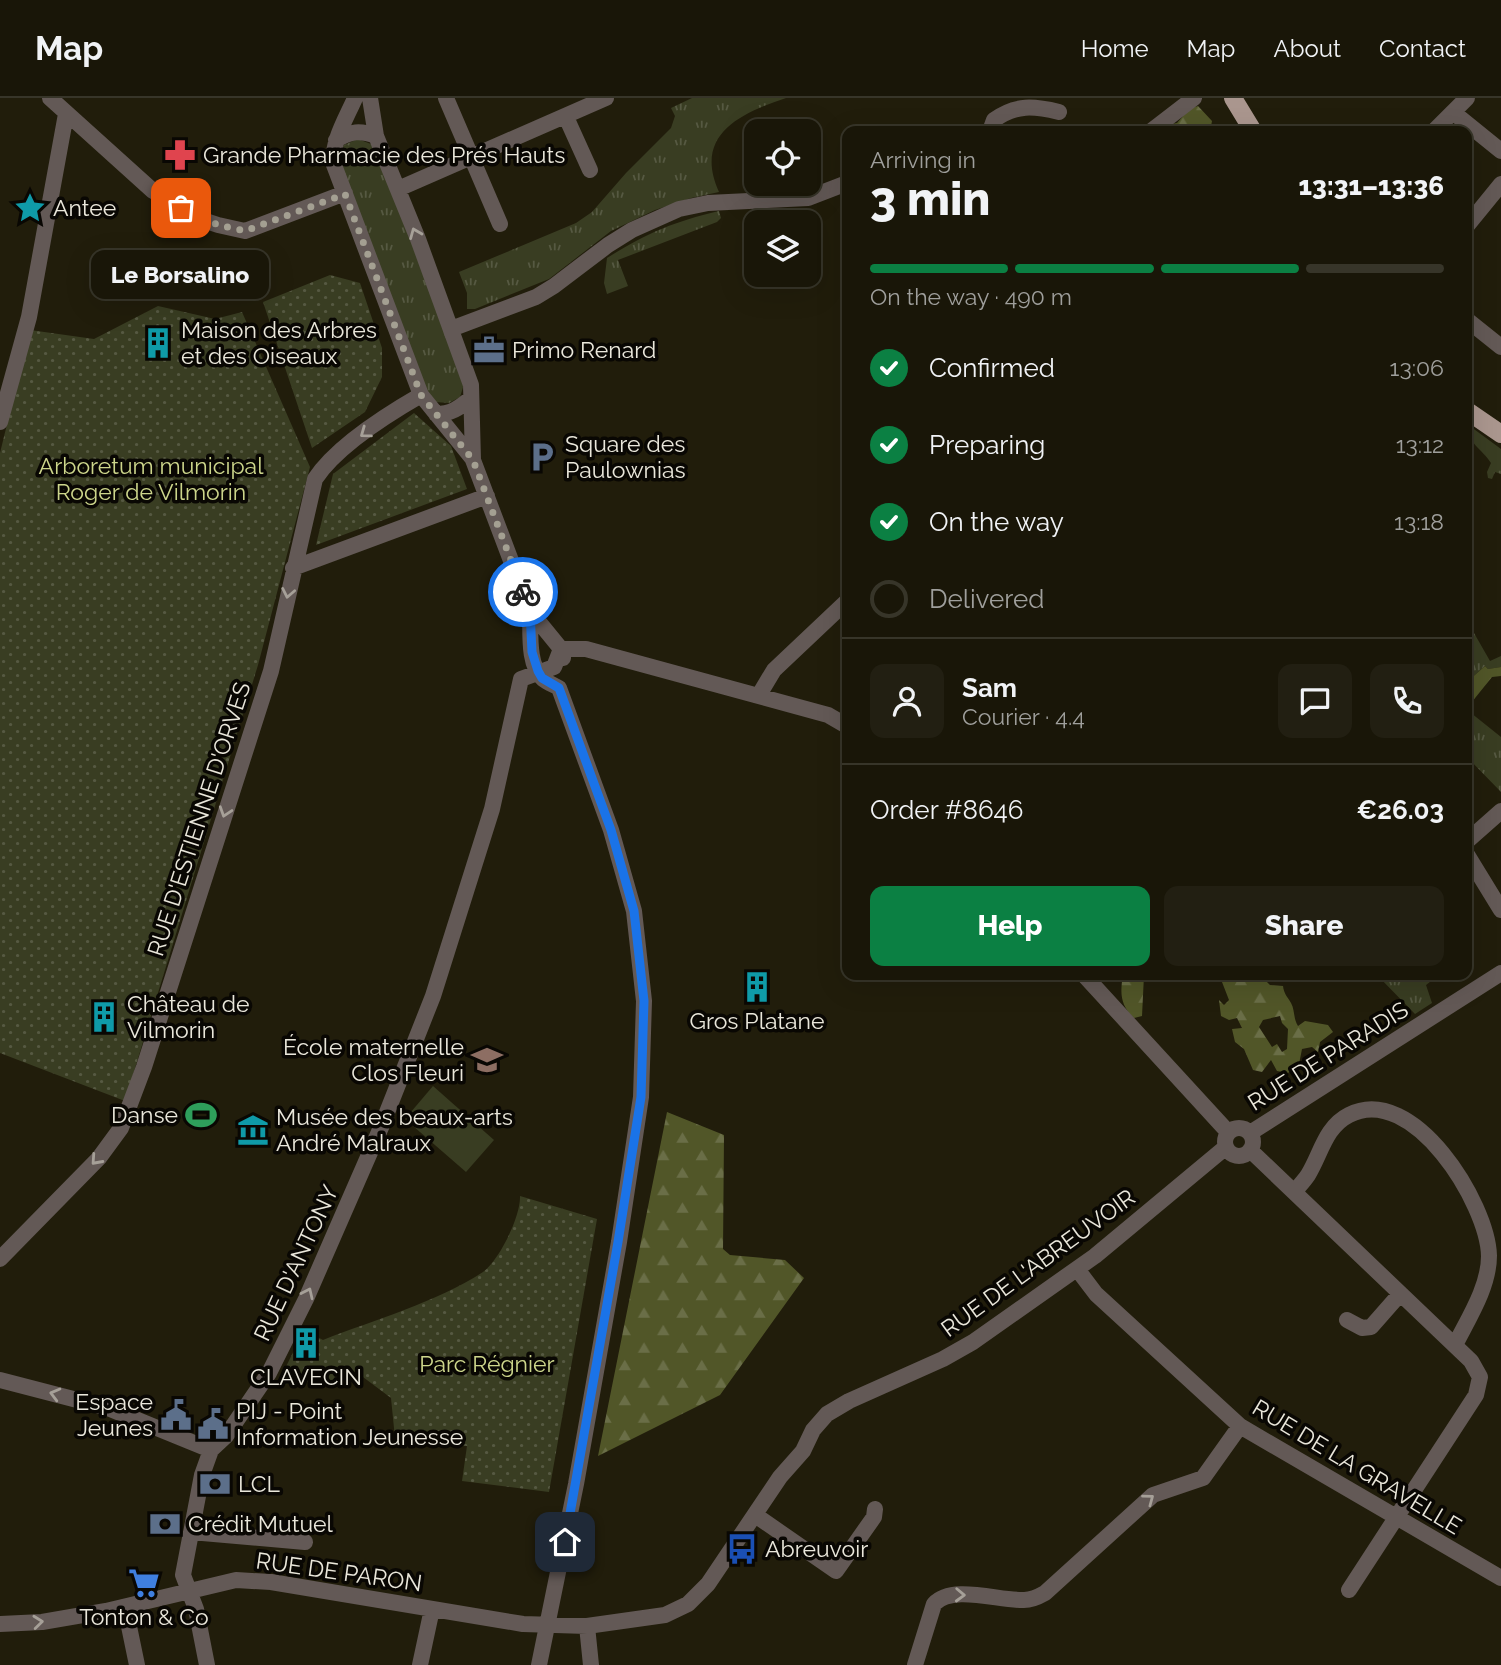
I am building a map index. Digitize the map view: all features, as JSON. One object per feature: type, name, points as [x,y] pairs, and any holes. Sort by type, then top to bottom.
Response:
[{"type":"main road","points":[[1233,98],[1250,126]]},
{"type":"main road","points":[[1472,403],[1501,420]]},
{"type":"main road","points":[[1472,414],[1501,434]]},
{"type":"street","points":[[50,98],[163,198],[200,219],[229,229],[245,231],[345,194]]},
{"type":"street","points":[[355,98],[336,140],[334,165],[421,395],[473,460],[530,611],[532,652],[538,671],[542,678],[559,688]]},
{"type":"street","points":[[370,98],[376,136],[471,385],[473,460]]},
{"type":"street","points":[[446,98],[500,224]]},
{"type":"street","points":[[398,189],[606,98]]},
{"type":"street","points":[[1158,126],[1194,98]]},
{"type":"street","points":[[1439,126],[1467,98]]},
{"type":"street","points":[[992,126],[994,120],[1018,107],[1039,107],[1059,112]]},
{"type":"street","points":[[1454,113],[1470,126]]},
{"type":"street","points":[[0,422],[29,317],[66,114]]},
{"type":"street","points":[[566,117],[590,170]]},
{"type":"street","points":[[1472,128],[1501,151]]},
{"type":"street","points":[[336,140],[346,134],[360,131],[376,136]]},
{"type":"street","points":[[1472,220],[1501,184]]},
{"type":"street","points":[[451,329],[536,297],[624,235],[679,209],[738,200],[798,199],[842,185]]},
{"type":"street","points":[[1472,324],[1501,347]]},
{"type":"street","name":"RUE D'ESTIENNE D'ORVES","points":[[0,1259],[99,1158],[121,1128],[144,1067],[271,671],[315,479],[336,454],[401,406],[421,395]]},
{"type":"street","points":[[436,414],[457,410],[470,399]]},
{"type":"street","points":[[293,568],[487,496]]},
{"type":"street","points":[[759,695],[775,670],[842,606]]},
{"type":"street","points":[[530,611],[561,649],[564,662],[559,688],[611,830],[634,911],[644,1001],[641,1097],[616,1255],[549,1625],[539,1665]]},
{"type":"street","points":[[561,649],[586,649],[759,695],[828,715],[842,723]]},
{"type":"street","points":[[538,671],[554,667],[561,649]]},
{"type":"street","name":"RUE D'ANTONY","points":[[207,1665],[196,1609],[183,1575],[202,1475],[211,1450],[226,1436],[269,1373],[306,1299],[382,1125],[433,996],[488,822],[521,679],[538,671]]},
{"type":"street","points":[[1472,837],[1501,811]]},
{"type":"street","points":[[1472,863],[1501,909]]},
{"type":"street","name":"RUE DE PARADIS","points":[[1250,1133],[1501,973]]},
{"type":"street","points":[[1088,980],[1227,1140],[1237,1156],[1247,1154],[1253,1142],[1250,1133],[1239,1128],[1227,1140]]},
{"type":"street","points":[[1295,1191],[1308,1174],[1336,1124],[1363,1109],[1388,1112],[1402,1118],[1431,1142],[1462,1181],[1495,1256],[1455,1345]]},
{"type":"street","name":"RUE DE L'ABREUVOIR","points":[[549,1625],[587,1626],[665,1615],[688,1604],[708,1584],[780,1477],[803,1451],[813,1430],[827,1414],[973,1342],[1077,1269],[1227,1140]]},
{"type":"street","points":[[1250,1150],[1455,1345],[1477,1370],[1479,1377],[1476,1395],[1349,1590]]},
{"type":"street","name":"RUE DE LA GRAVELLE","points":[[1077,1269],[1096,1294],[1240,1426],[1501,1578]]},
{"type":"street","points":[[1348,1320],[1362,1328],[1371,1327],[1400,1294]]},
{"type":"street","points":[[0,1380],[107,1408],[211,1450]]},
{"type":"street","points":[[915,1665],[931,1612],[939,1599],[954,1594],[1023,1600],[1045,1593],[1153,1495],[1203,1478],[1240,1426]]},
{"type":"street","points":[[755,1515],[836,1571],[874,1517],[875,1509]]},
{"type":"street","points":[[191,1532],[305,1542]]},
{"type":"street","name":"RUE DE PARON","points":[[0,1624],[76,1617],[236,1580],[271,1582],[523,1624],[549,1625]]},
{"type":"street","points":[[125,1607],[137,1665]]},
{"type":"street","points":[[420,1665],[432,1609]]},
{"type":"street","points":[[587,1626],[591,1665]]},
{"type":"green space","points":[[692,98],[786,98],[752,111],[725,129],[712,155],[713,172],[719,192],[655,210],[611,231],[549,279],[475,309],[467,309],[467,293],[459,272],[576,223],[592,212],[671,128],[675,116],[671,108]]},
{"type":"green space","points":[[1198,106],[1212,121],[1211,126],[1164,126],[1177,123],[1189,109]]},
{"type":"green space","points":[[358,139],[376,146],[465,381],[460,397],[449,403],[435,402],[427,392],[338,156],[344,145]]},
{"type":"green space","points":[[719,211],[721,218],[717,222],[618,260],[628,286],[607,294],[604,283],[607,258],[661,229]]},
{"type":"green space","points":[[330,275],[360,283],[382,348],[382,377],[365,412],[312,448],[263,302]]},
{"type":"green space","name":"Arboretum municipal Roger de Vilmorin","points":[[158,306],[215,319],[242,312],[310,467],[258,665],[125,1101],[0,1053],[0,453],[30,330],[94,339]]},
{"type":"green space","points":[[414,413],[451,446],[467,489],[316,545],[333,474]]},
{"type":"green space","points":[[1472,428],[1501,449],[1501,474],[1495,472],[1492,479],[1488,478],[1487,472],[1491,463],[1472,441]]},
{"type":"green space","points":[[1472,630],[1490,661],[1501,656],[1501,667],[1488,669],[1485,666],[1472,678]]},
{"type":"green space","points":[[1485,666],[1488,669],[1501,667],[1501,676],[1492,677],[1472,702],[1472,678]]},
{"type":"green space","points":[[1472,714],[1501,737],[1501,792],[1472,762]]},
{"type":"green space","points":[[1122,980],[1144,980],[1142,1016],[1134,1018],[1129,1013],[1121,993]]},
{"type":"green space","points":[[1222,980],[1265,980],[1270,985],[1283,986],[1298,1026],[1305,1021],[1328,1025],[1333,1032],[1320,1042],[1318,1052],[1312,1047],[1302,1049],[1299,1064],[1288,1073],[1277,1071],[1271,1060],[1262,1072],[1253,1070],[1244,1049],[1235,1042],[1232,1029],[1242,1028],[1237,1018],[1229,1020],[1221,1016],[1219,1000],[1224,1005],[1229,1000]],"holes":[[[1280,1016],[1288,1029],[1287,1049],[1282,1052],[1277,1044],[1272,1047],[1259,1027],[1263,1020]]]},
{"type":"green space","points":[[1382,980],[1432,980],[1426,985],[1432,1003],[1415,1014]]},
{"type":"green space","points":[[433,1086],[494,1140],[466,1172],[405,1119]]},
{"type":"green space","points":[[667,1112],[724,1135],[723,1249],[730,1255],[785,1260],[804,1278],[720,1395],[598,1456]]},
{"type":"green space","name":"Parc Régnier","points":[[520,1196],[597,1219],[549,1492],[462,1481],[467,1446],[395,1438],[391,1398],[363,1377],[277,1385],[304,1330],[323,1340],[425,1302],[483,1272],[496,1258],[508,1237],[517,1215]]},
{"type":"way so far","points":[[181,208],[200,219],[245,231],[345,194],[421,395],[473,460],[523,592]]},
{"type":"place","name":"Grande Pharmacie des Prés Hauts","points":[[180,155]]},
{"type":"place","name":"Antee","points":[[30,208]]},
{"type":"place","name":"Le Borsalino","points":[[181,208]]},
{"type":"place","name":"Maison des Arbres et des Oiseaux","points":[[158,343]]},
{"type":"place","name":"Primo Renard","points":[[489,350]]},
{"type":"place","name":"Square des Paulownias","points":[[542,457]]},
{"type":"place","name":"Gros Platane","points":[[757,987]]},
{"type":"place","name":"Château de Vilmorin","points":[[104,1017]]},
{"type":"place","name":"École maternelle Clos Fleuri","points":[[487,1060]]},
{"type":"place","name":"Danse","points":[[201,1115]]},
{"type":"place","name":"Musée des beaux-arts André Malraux","points":[[253,1130]]},
{"type":"place","name":"CLAVECIN","points":[[306,1343]]},
{"type":"place","name":"Espace Jeunes","points":[[176,1415]]},
{"type":"place","name":"PIJ - Point Information Jeunesse","points":[[213,1424]]},
{"type":"place","name":"LCL","points":[[215,1484]]},
{"type":"place","name":"Crédit Mutuel","points":[[165,1524]]},
{"type":"place","name":"Abreuvoir","points":[[742,1549]]},
{"type":"place","name":"Tonton & Co","points":[[144,1583]]},
{"type":"route","points":[[523,592],[530,611],[532,652],[538,671],[542,678],[559,688],[611,830],[634,911],[644,1001],[641,1097],[565,1542]]}]
